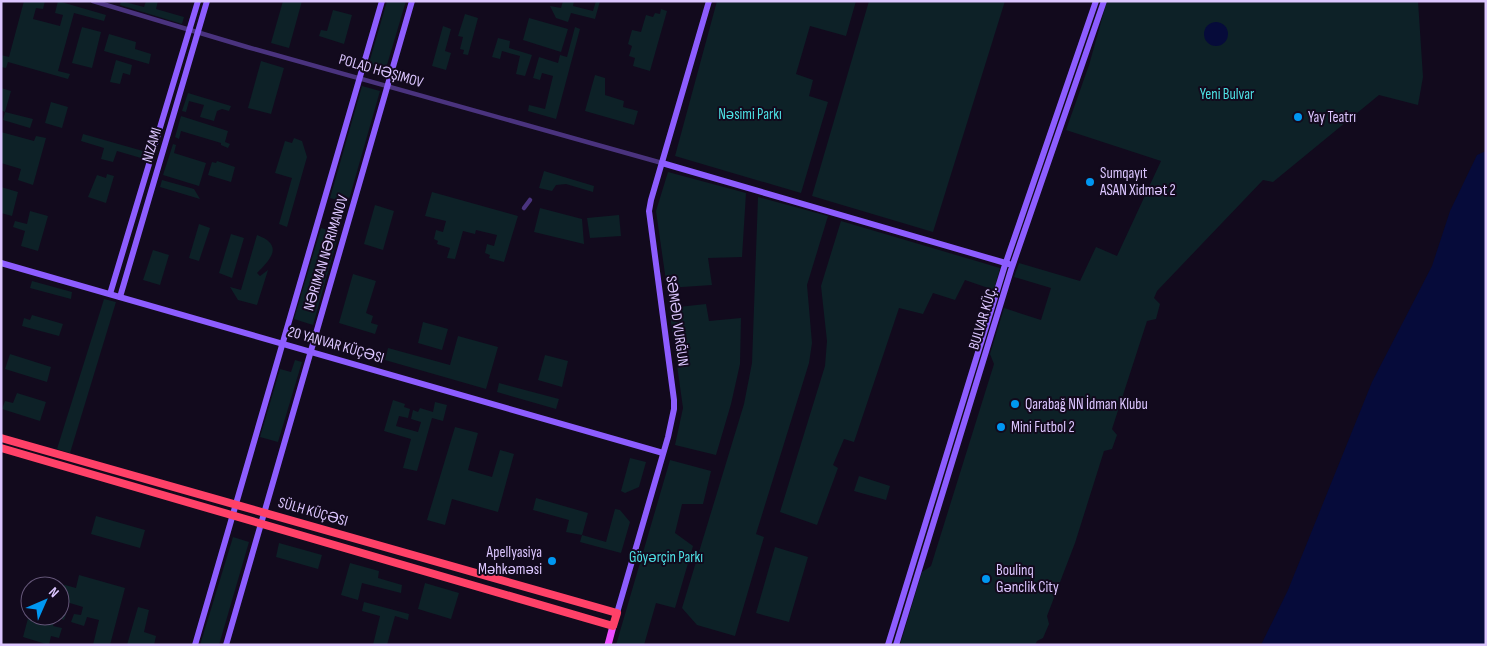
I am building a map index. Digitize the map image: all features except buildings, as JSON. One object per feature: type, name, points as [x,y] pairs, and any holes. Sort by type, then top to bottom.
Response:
[{"type":"highway","name":"SÜLH KÜÇƏSI","points":[[1,438],[617,613]]},
{"type":"highway","name":"SÜLH KÜÇƏSI","points":[[1,448],[261,522],[613,626]]},
{"type":"highway","points":[[308,536],[311,526]]},
{"type":"highway","points":[[450,578],[453,567]]},
{"type":"highway","name":"SƏMƏD VURĞUN","points":[[613,626],[617,613]]},
{"type":"main road","name":"SƏMƏD VURĞUN","points":[[608,645],[613,626]]},
{"type":"street","name":"POLAD HƏŞIMOV","points":[[93,1],[189,30],[662,163]]},
{"type":"street","name":"NIZAMI","points":[[110,294],[198,1]]},
{"type":"street","name":"NIZAMI","points":[[120,296],[207,1]]},
{"type":"street","name":"NƏRIMAN NƏRIMANOV","points":[[233,514],[382,1]]},
{"type":"street","name":"NƏRIMAN NƏRIMANOV","points":[[261,522],[412,1]]},
{"type":"street","name":"SƏMƏD VURĞUN","points":[[617,613],[673,417],[674,400],[649,211],[709,1]]},
{"type":"street","name":"BULVAR KÜÇ.","points":[[888,645],[931,517],[1009,264],[1096,1]]},
{"type":"street","name":"BULVAR KÜÇ.","points":[[1009,264],[1104,1]]},
{"type":"street","points":[[662,163],[1009,264]]},
{"type":"street","points":[[524,208],[530,200]]},
{"type":"street","name":"20 YANVAR KÜÇƏSI","points":[[1,263],[663,453]]},
{"type":"street","points":[[195,645],[233,514]]},
{"type":"street","name":"BULVAR KÜÇ.","points":[[896,645],[931,517]]},
{"type":"street","points":[[226,645],[261,522]]},
{"type":"green space","points":[[24,1],[45,1],[43,9],[36,8],[33,19],[60,26],[63,15],[55,13],[58,1],[106,15],[104,21],[74,13],[58,71],[70,74],[68,79],[8,62],[6,68],[1,67],[1,55],[9,57]]},
{"type":"green space","points":[[121,1],[144,7],[146,1],[158,1],[156,9],[184,17],[182,24],[120,5]]},
{"type":"green space","points":[[283,1],[302,1],[289,48],[271,43]]},
{"type":"green space","points":[[387,1],[406,1],[384,75],[367,70]]},
{"type":"green space","points":[[563,1],[574,1],[573,6],[593,11],[596,1],[600,1],[595,19],[571,13],[568,22],[556,18],[550,6],[561,8]]},
{"type":"green space","name":"Nəsimi Parkı","points":[[717,1],[856,1],[846,36],[810,26],[796,74],[813,80],[809,96],[828,102],[801,193],[675,156]]},
{"type":"green space","points":[[869,1],[1005,1],[933,232],[812,196]]},
{"type":"green space","name":"Yeni Bulvar","points":[[1107,1],[1418,1],[1423,77],[1418,105],[1379,95],[1273,182],[1263,180],[1157,291],[1154,298],[1160,304],[1156,319],[1147,321],[1112,429],[1117,435],[1112,449],[1104,451],[1075,543],[1047,616],[1049,624],[1043,638],[1037,641],[1035,645],[900,645],[922,572],[931,566],[994,364],[990,354],[1004,308],[1041,320],[1051,288],[1014,277],[1019,263],[1080,281],[1096,247],[1117,256],[1161,161],[1066,130],[1089,65]]},
{"type":"green space","points":[[661,9],[667,11],[650,71],[633,66],[635,58],[629,56],[632,46],[628,44],[632,30],[641,32],[646,15],[653,17],[655,13],[660,14]]},
{"type":"green space","points":[[333,10],[352,15],[344,44],[319,36],[321,30],[327,31]]},
{"type":"green space","points":[[465,14],[478,18],[468,55],[463,54],[464,50],[460,49],[463,37],[458,36]]},
{"type":"green space","points":[[529,18],[568,29],[561,52],[523,40]]},
{"type":"green space","points":[[443,26],[451,29],[445,51],[451,53],[446,70],[432,66]]},
{"type":"green space","points":[[82,27],[101,32],[92,68],[72,63]]},
{"type":"green space","points":[[575,27],[580,29],[556,119],[528,111],[529,105],[545,109],[553,76],[542,73],[540,80],[533,78],[539,57],[558,63],[560,55],[567,57]]},
{"type":"green space","points":[[109,34],[136,42],[135,49],[151,54],[149,64],[104,51]]},
{"type":"green space","points":[[498,38],[510,41],[509,48],[532,55],[525,76],[516,74],[520,56],[502,51],[500,59],[492,57]]},
{"type":"green space","points":[[116,60],[132,65],[130,75],[123,73],[120,84],[110,82]]},
{"type":"green space","points":[[261,61],[284,68],[271,114],[248,108]]},
{"type":"green space","points":[[595,75],[605,78],[605,95],[624,101],[623,107],[638,111],[634,125],[585,111]]},
{"type":"green space","points":[[362,86],[380,91],[348,203],[330,198]]},
{"type":"green space","points":[[1,88],[11,91],[5,112],[1,110]]},
{"type":"green space","points":[[188,93],[231,106],[229,111],[222,109],[217,111],[214,121],[200,117],[204,105],[189,101],[186,112],[182,111]]},
{"type":"green space","points":[[51,102],[68,107],[62,128],[45,123]]},
{"type":"green space","points":[[5,112],[33,119],[30,128],[3,120]]},
{"type":"green space","points":[[181,116],[228,131],[225,142],[230,144],[228,148],[221,145],[221,143],[181,131],[179,139],[175,137]]},
{"type":"green space","points":[[1,132],[34,141],[36,136],[46,138],[33,185],[18,180],[21,169],[1,163]]},
{"type":"green space","points":[[83,134],[143,151],[141,158],[117,151],[113,162],[101,159],[104,148],[81,141]]},
{"type":"green space","points":[[294,138],[302,141],[307,157],[287,227],[279,224],[292,178],[275,173],[285,141],[292,143]]},
{"type":"green space","points":[[173,144],[176,145],[174,153],[206,163],[199,186],[163,175]]},
{"type":"green space","points":[[217,161],[235,167],[231,182],[208,175],[212,162],[216,163]]},
{"type":"green space","points":[[544,171],[594,186],[593,192],[566,184],[556,185],[552,191],[539,188]]},
{"type":"green space","points":[[668,172],[746,193],[742,257],[708,258],[712,285],[667,288],[656,211]]},
{"type":"green space","points":[[107,174],[114,176],[106,203],[88,197],[97,175],[106,178]]},
{"type":"green space","points":[[162,180],[194,189],[200,199],[160,187]]},
{"type":"green space","points":[[1,187],[18,192],[12,216],[1,213]]},
{"type":"green space","points":[[432,192],[518,216],[504,262],[489,258],[490,255],[485,253],[487,244],[494,246],[497,235],[476,230],[475,234],[463,231],[455,259],[447,258],[450,248],[437,244],[438,241],[434,239],[436,230],[443,232],[446,221],[425,216]]},
{"type":"green space","points":[[758,197],[828,216],[807,285],[812,343],[809,363],[756,534],[764,537],[735,636],[697,625],[682,608],[744,404],[752,363]]},
{"type":"green space","points":[[375,205],[394,211],[383,250],[364,244]]},
{"type":"green space","points":[[540,208],[582,219],[584,244],[534,232]]},
{"type":"green space","points":[[30,211],[48,216],[38,251],[21,246],[25,231],[13,227],[15,221],[27,224]]},
{"type":"green space","points":[[619,215],[621,236],[590,238],[587,218]]},
{"type":"green space","points":[[841,221],[1000,268],[994,290],[965,280],[955,300],[933,293],[923,314],[899,308],[854,442],[844,439],[833,465],[838,468],[817,525],[780,512],[825,366],[827,341],[821,286]]},
{"type":"green space","points":[[199,224],[210,228],[199,261],[189,258]]},
{"type":"green space","points":[[321,228],[339,233],[313,325],[294,319]]},
{"type":"green space","points":[[231,234],[244,238],[232,278],[219,273]]},
{"type":"green space","points":[[257,235],[270,243],[273,248],[267,263],[257,273],[260,276],[268,270],[257,305],[238,300],[230,287],[241,290]]},
{"type":"green space","points":[[153,250],[169,255],[160,285],[143,280]]},
{"type":"green space","points":[[353,274],[376,281],[366,313],[373,316],[371,323],[378,325],[375,334],[339,323]]},
{"type":"green space","points":[[32,281],[72,292],[71,299],[30,288]]},
{"type":"green space","points":[[104,299],[116,302],[70,453],[57,449]]},
{"type":"green space","points":[[706,304],[709,321],[741,318],[740,364],[716,455],[675,445],[683,408],[669,308]]},
{"type":"green space","points":[[32,315],[63,324],[59,336],[22,326],[24,318],[30,320]]},
{"type":"green space","points":[[423,322],[448,329],[442,350],[418,343]]},
{"type":"green space","points":[[458,336],[498,347],[486,389],[385,360],[388,348],[450,365]]},
{"type":"green space","points":[[10,354],[51,367],[47,382],[5,369]]},
{"type":"green space","points":[[545,355],[568,361],[562,387],[538,380]]},
{"type":"green space","points":[[295,360],[302,362],[278,442],[260,437],[280,369],[291,372]]},
{"type":"green space","points":[[499,383],[559,399],[556,409],[497,392]]},
{"type":"green space","points":[[17,393],[46,402],[40,421],[2,409],[5,401],[13,403]]},
{"type":"green space","points":[[393,400],[405,404],[404,407],[410,409],[408,418],[399,416],[396,426],[418,432],[421,422],[411,419],[413,410],[418,412],[420,408],[433,412],[435,402],[447,405],[443,421],[432,418],[417,471],[403,468],[411,439],[384,431]]},
{"type":"green space","points":[[455,427],[478,433],[468,470],[492,477],[500,450],[514,454],[498,512],[452,499],[445,525],[427,520]]},
{"type":"green space","points":[[630,458],[646,462],[639,487],[625,493],[621,491]]},
{"type":"green space","name":"Göyərçin Parkı","points":[[670,460],[711,471],[703,504],[682,504],[675,533],[693,546],[675,608],[656,603],[644,645],[616,645]]},
{"type":"green space","points":[[859,476],[890,486],[886,500],[854,491]]},
{"type":"green space","points":[[536,498],[588,513],[582,535],[566,532],[569,520],[533,510]]},
{"type":"green space","points":[[615,509],[620,510],[630,522],[621,553],[580,542],[582,535],[606,542]]},
{"type":"green space","points":[[96,516],[145,530],[140,548],[91,534]]},
{"type":"green space","points":[[233,537],[249,542],[219,645],[200,645]]},
{"type":"green space","points":[[279,543],[322,555],[318,569],[276,557]]},
{"type":"green space","points":[[775,547],[808,557],[789,622],[756,613]]},
{"type":"green space","points":[[350,563],[379,571],[378,578],[402,585],[401,593],[362,583],[358,600],[341,595]]},
{"type":"green space","points":[[79,575],[125,588],[110,645],[93,645],[99,620],[87,617],[84,626],[71,622],[74,614],[81,615],[83,607],[70,603],[70,586],[76,588]]},
{"type":"green space","points":[[425,583],[459,593],[451,619],[418,609]]},
{"type":"green space","points":[[364,602],[409,614],[408,620],[395,616],[387,645],[373,645],[380,616],[362,611]]},
{"type":"green space","points":[[138,607],[149,610],[144,632],[156,636],[154,645],[127,645]]},
{"type":"green space","points":[[26,626],[62,628],[59,638],[51,636],[49,645],[23,637]]},
{"type":"shaded area","points":[[1216,22],[1221,23],[1227,29],[1227,39],[1221,45],[1216,46],[1211,45],[1205,39],[1204,34],[1205,29],[1211,23]]},
{"type":"shaded area","points":[[1486,151],[1486,645],[1261,645],[1288,590],[1372,382],[1432,266],[1450,211],[1477,155]]},
{"type":"place","name":"Yay Teatrı","points":[[1298,117]]},
{"type":"place","name":"Sumqayıt ASAN Xidmət 2","points":[[1090,182]]},
{"type":"place","name":"Qarabağ NN İdman Klubu","points":[[1015,404]]},
{"type":"place","name":"Mini Futbol 2","points":[[1001,427]]},
{"type":"place","name":"Apellyasiya Məhkəməsi","points":[[552,561]]},
{"type":"place","name":"Boulinq Gənclik City","points":[[986,579]]}]
